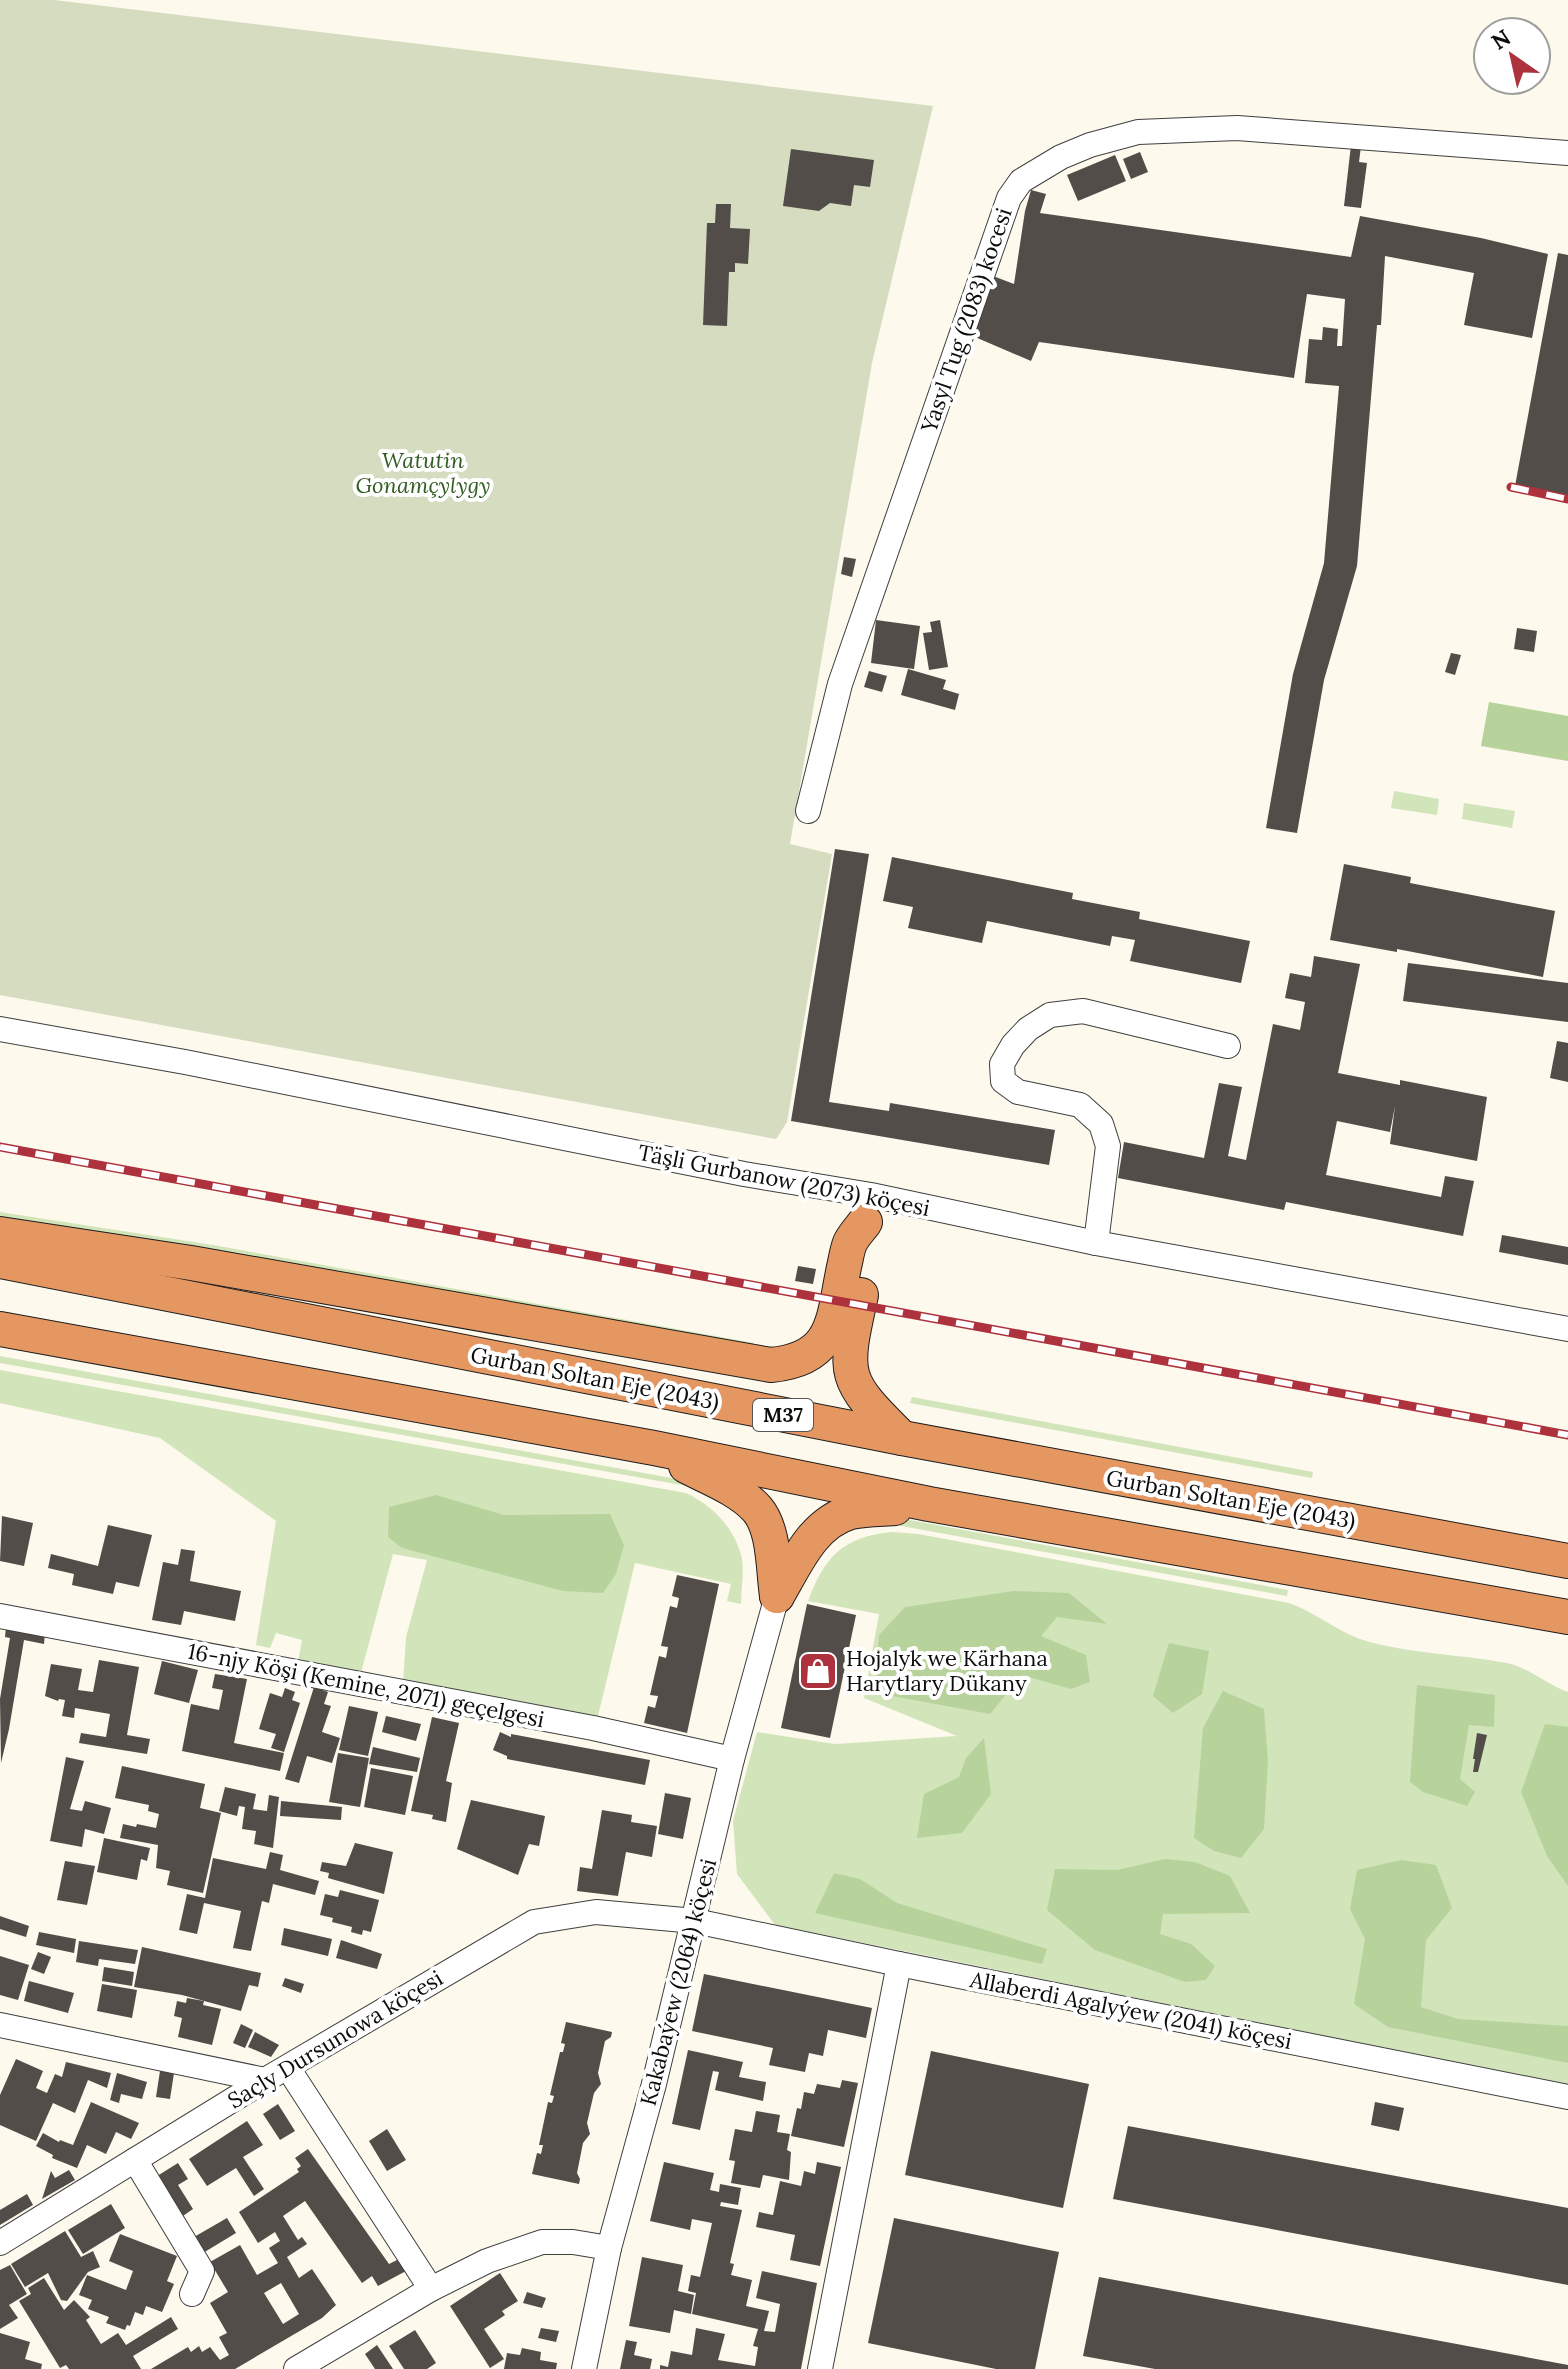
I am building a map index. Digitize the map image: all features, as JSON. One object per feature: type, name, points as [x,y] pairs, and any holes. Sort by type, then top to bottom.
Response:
[{"type":"highway","points":[[0,1234],[191,1263],[771,1365],[791,1363],[809,1356],[822,1345],[832,1324],[849,1243],[868,1209]]},
{"type":"highway","points":[[868,1209],[872,1247],[848,1355],[852,1381],[871,1407],[902,1438]]},
{"type":"highway","name":"Gurban Soltan Eje (2043)","points":[[0,1261],[902,1438],[1568,1561]]},
{"type":"highway","points":[[0,1329],[654,1448],[929,1504],[1568,1617]]},
{"type":"highway","points":[[654,1448],[736,1493],[758,1510],[769,1534],[777,1596]]},
{"type":"highway","points":[[777,1596],[810,1540],[827,1523],[851,1512],[929,1504]]},
{"type":"street","name":"Yasyl Tug (2083) kocesi","points":[[808,811],[840,684],[1009,198],[1021,181],[1061,157],[1090,145],[1138,132],[1237,128],[1568,153]]},
{"type":"street","points":[[1096,1243],[1108,1146],[1101,1124],[1080,1105],[1018,1092],[1003,1081],[1002,1064],[1013,1045],[1028,1029],[1050,1015],[1083,1011],[1228,1046]]},
{"type":"street","name":"Täşli Gurbanow (2073) köçesi","points":[[0,1029],[231,1071],[744,1174],[868,1209],[1096,1243],[1568,1329]]},
{"type":"street","name":"Kakabaýew (2064) köçesi","points":[[584,2369],[609,2248],[695,1921],[732,1759],[777,1596]]},
{"type":"street","name":"16-njy Köşi (Kemine, 2071) geçelgesi","points":[[0,1616],[593,1728],[732,1759]]},
{"type":"street","name":"Saçly Dursunowa köçesi","points":[[0,2243],[265,2080],[534,1922],[596,1912],[695,1921]]},
{"type":"street","name":"Allaberdi Agalyýew (2041) köçesi","points":[[695,1921],[1568,2097]]},
{"type":"street","points":[[820,2369],[899,1964]]},
{"type":"street","points":[[0,2025],[265,2080]]},
{"type":"street","points":[[288,2068],[431,2289]]},
{"type":"street","points":[[135,2160],[202,2271],[192,2294]]},
{"type":"street","points":[[296,2369],[431,2289],[487,2261],[542,2242],[573,2242],[609,2248]]},
{"type":"green space","name":"Watutin Gonamçylygy","points":[[0,0],[54,0],[933,106],[872,363],[790,844],[832,854],[787,1122],[776,1139],[0,995]]},
{"type":"green space","points":[[1489,702],[1568,716],[1568,761],[1481,746]]},
{"type":"green space","points":[[1394,791],[1439,799],[1437,815],[1391,808]]},
{"type":"green space","points":[[1464,803],[1515,811],[1512,828],[1462,819]]},
{"type":"green space","points":[[0,1212],[213,1245],[754,1343],[753,1348],[0,1219]]},
{"type":"green space","points":[[0,1356],[688,1481],[687,1486],[0,1363]]},
{"type":"green space","points":[[0,1370],[686,1493],[714,1511],[734,1537],[742,1559],[741,1604],[727,1601],[731,1584],[635,1563],[597,1720],[403,1683],[406,1637],[427,1560],[393,1554],[360,1676],[298,1662],[302,1640],[276,1633],[270,1648],[256,1645],[276,1521],[160,1438],[0,1403]]},
{"type":"green space","points":[[912,1397],[1313,1472],[1312,1478],[910,1403]]},
{"type":"green space","points":[[436,1495],[504,1515],[610,1514],[624,1545],[616,1574],[603,1593],[563,1591],[402,1548],[388,1537],[389,1507]]},
{"type":"green space","points":[[904,1519],[1288,1590],[1287,1596],[896,1525]]},
{"type":"green space","points":[[892,1532],[918,1534],[1289,1603],[1360,1639],[1396,1648],[1507,1663],[1568,1692],[1568,2085],[775,1925],[737,1874],[733,1821],[757,1732],[835,1744],[957,1736],[864,1698],[879,1614],[808,1601],[821,1572],[838,1552],[861,1539]]},
{"type":"green space","points":[[1014,1591],[1069,1593],[1107,1624],[1057,1617],[1041,1636],[1086,1655],[1090,1682],[1071,1689],[1022,1675],[990,1714],[881,1694],[874,1684],[879,1635],[905,1607]]},
{"type":"green space","points":[[1169,1643],[1209,1651],[1202,1694],[1173,1713],[1153,1696]]},
{"type":"green space","points":[[1417,1685],[1495,1695],[1494,1727],[1469,1725],[1460,1779],[1475,1792],[1467,1806],[1423,1792],[1410,1782]]},
{"type":"green space","points":[[1223,1691],[1264,1709],[1268,1761],[1264,1829],[1241,1858],[1214,1851],[1194,1838],[1203,1728]]},
{"type":"green space","points":[[1545,1724],[1568,1727],[1568,1886],[1547,1856],[1521,1792]]},
{"type":"green space","points":[[984,1738],[991,1794],[962,1833],[917,1838],[924,1794],[959,1777],[966,1758]]},
{"type":"green space","points":[[1165,1859],[1195,1862],[1230,1876],[1250,1913],[1163,1914],[1160,1934],[1191,1944],[1215,1966],[1206,1980],[1185,1982],[1095,1950],[1047,1910],[1055,1869],[1117,1870]]},
{"type":"green space","points":[[1401,1860],[1436,1865],[1452,1908],[1426,1940],[1421,2007],[1458,2019],[1568,2026],[1568,2063],[1388,2027],[1354,2004],[1365,1939],[1350,1909],[1357,1870]]},
{"type":"green space","points":[[834,1873],[860,1879],[897,1903],[1047,1949],[1042,1964],[815,1913]]},
{"type":"building","points":[[1351,145],[1361,146],[1359,162],[1367,163],[1361,208],[1344,206]]},
{"type":"building","points":[[791,149],[874,160],[870,187],[854,185],[851,206],[830,203],[819,211],[783,206]]},
{"type":"building","points":[[1140,152],[1148,172],[1131,179],[1123,159]]},
{"type":"building","points":[[1115,155],[1126,181],[1078,201],[1067,175]]},
{"type":"building","points":[[1031,190],[1046,194],[1040,213],[1351,257],[1360,216],[1481,238],[1548,254],[1532,338],[1464,325],[1474,273],[1385,256],[1357,566],[1324,680],[1297,833],[1266,828],[1293,674],[1324,563],[1339,386],[1305,383],[1309,339],[1322,340],[1323,327],[1338,329],[1337,346],[1342,346],[1345,299],[1307,294],[1294,378],[1039,342],[1031,361],[968,334],[993,276],[1014,284]]},
{"type":"building","points":[[716,204],[731,204],[730,228],[750,229],[748,264],[735,263],[735,272],[729,272],[727,326],[703,325],[707,223],[715,223]]},
{"type":"building","points":[[1558,253],[1568,255],[1568,496],[1515,486]]},
{"type":"building","points":[[844,557],[856,559],[852,577],[841,574]]},
{"type":"building","points":[[876,620],[920,626],[914,669],[871,663]]},
{"type":"building","points":[[940,620],[948,667],[929,670],[923,633],[932,632],[930,622]]},
{"type":"building","points":[[1517,628],[1537,631],[1534,652],[1514,649]]},
{"type":"building","points":[[1451,653],[1461,655],[1455,675],[1445,672]]},
{"type":"building","points":[[908,669],[946,680],[943,689],[959,694],[955,710],[901,695]]},
{"type":"building","points":[[869,671],[887,676],[882,692],[864,687]]},
{"type":"building","points":[[835,849],[869,854],[829,1102],[889,1111],[890,1103],[1055,1130],[1049,1165],[791,1121]]},
{"type":"building","points":[[892,857],[1073,893],[1072,899],[1140,912],[1139,919],[1250,941],[1241,983],[1130,961],[1135,940],[1112,936],[1110,946],[987,921],[982,943],[908,928],[913,907],[883,901]]},
{"type":"building","points":[[1344,864],[1411,877],[1410,883],[1555,911],[1543,977],[1397,949],[1397,952],[1330,940]]},
{"type":"building","points":[[1314,956],[1360,964],[1338,1073],[1400,1085],[1400,1080],[1487,1097],[1477,1161],[1390,1144],[1395,1106],[1390,1132],[1337,1121],[1326,1175],[1441,1197],[1445,1176],[1474,1181],[1463,1236],[1286,1202],[1284,1210],[1118,1178],[1124,1142],[1204,1158],[1219,1083],[1242,1087],[1228,1156],[1246,1160],[1273,1024],[1300,1030],[1305,1002],[1285,998],[1290,973],[1311,977]]},
{"type":"building","points":[[1408,963],[1568,983],[1568,1022],[1403,1001]]},
{"type":"building","points":[[1557,1041],[1568,1043],[1568,1082],[1550,1078]]},
{"type":"building","points":[[1502,1235],[1568,1247],[1568,1265],[1499,1252]]},
{"type":"building","points":[[798,1266],[816,1269],[813,1284],[795,1281]]},
{"type":"building","points":[[2,1516],[33,1523],[24,1566],[0,1561]]},
{"type":"building","points":[[108,1525],[152,1535],[139,1587],[116,1582],[113,1594],[72,1585],[74,1574],[48,1568],[51,1554],[98,1566]]},
{"type":"building","points":[[181,1549],[195,1551],[190,1581],[241,1591],[235,1621],[184,1611],[181,1625],[152,1620],[163,1562],[178,1565]]},
{"type":"building","points":[[677,1575],[719,1584],[687,1733],[644,1723],[648,1706],[655,1708],[658,1696],[650,1695],[659,1656],[666,1658],[668,1647],[661,1646],[670,1606],[677,1608],[679,1598],[672,1596]]},
{"type":"building","name":"Hojalyk we Kärhana Harytlary Dükany","points":[[807,1604],[856,1615],[830,1738],[781,1728]]},
{"type":"building","points":[[6,1627],[45,1633],[44,1644],[24,1640],[1,1763],[0,1699],[10,1638],[5,1637]]},
{"type":"building","points":[[99,1660],[139,1667],[127,1735],[150,1739],[147,1754],[79,1743],[81,1733],[106,1737],[110,1714],[75,1708],[74,1718],[62,1716],[65,1700],[45,1696],[51,1664],[82,1669],[78,1690],[93,1692]]},
{"type":"building","points":[[162,1661],[198,1670],[189,1703],[154,1694]]},
{"type":"building","points":[[215,1674],[247,1679],[234,1743],[284,1753],[280,1771],[182,1751],[191,1704],[219,1710],[223,1690],[212,1688]]},
{"type":"building","points":[[314,1687],[328,1692],[324,1704],[331,1706],[322,1732],[340,1738],[332,1763],[307,1756],[299,1783],[285,1779]]},
{"type":"building","points":[[285,1688],[295,1692],[292,1700],[300,1703],[284,1752],[271,1748],[276,1734],[259,1729],[270,1693],[282,1697]]},
{"type":"building","points":[[349,1706],[378,1712],[368,1756],[339,1750]]},
{"type":"building","points":[[386,1716],[421,1724],[416,1741],[382,1732]]},
{"type":"building","points":[[432,1717],[459,1723],[446,1781],[452,1783],[446,1822],[432,1819],[433,1815],[411,1811]]},
{"type":"building","points":[[500,1732],[511,1737],[511,1734],[650,1760],[645,1785],[507,1759],[507,1756],[493,1750]]},
{"type":"building","points":[[1477,1733],[1487,1735],[1478,1772],[1473,1772],[1473,1759]]},
{"type":"building","points":[[373,1747],[420,1758],[417,1772],[369,1764]]},
{"type":"building","points":[[338,1753],[369,1758],[360,1807],[329,1802]]},
{"type":"building","points":[[66,1757],[84,1761],[70,1809],[82,1811],[85,1801],[111,1808],[104,1834],[85,1829],[82,1847],[50,1841]]},
{"type":"building","points":[[122,1766],[205,1784],[200,1808],[221,1813],[203,1893],[167,1885],[170,1871],[156,1868],[158,1845],[120,1838],[123,1824],[156,1828],[159,1814],[148,1811],[149,1805],[115,1798]]},
{"type":"building","points":[[371,1768],[413,1776],[405,1815],[364,1807]]},
{"type":"building","points":[[225,1787],[256,1794],[253,1809],[267,1811],[269,1795],[279,1797],[273,1848],[254,1844],[256,1831],[242,1829],[245,1807],[239,1806],[237,1816],[219,1811]]},
{"type":"building","points":[[665,1793],[691,1798],[683,1839],[658,1834]]},
{"type":"building","points":[[471,1800],[545,1816],[539,1846],[529,1844],[518,1875],[457,1849]]},
{"type":"building","points":[[281,1801],[342,1807],[341,1820],[280,1816]]},
{"type":"building","points":[[602,1810],[632,1815],[631,1822],[657,1826],[652,1857],[626,1852],[618,1896],[577,1891],[580,1867],[592,1869]]},
{"type":"building","points":[[104,1838],[150,1848],[147,1861],[141,1859],[137,1880],[97,1872]]},
{"type":"building","points":[[355,1843],[393,1852],[384,1894],[328,1878],[329,1873],[320,1871],[322,1862],[346,1866]]},
{"type":"building","points":[[270,1852],[283,1855],[280,1870],[319,1881],[315,1895],[273,1884],[269,1903],[262,1901],[251,1951],[233,1948],[241,1911],[204,1903],[197,1934],[179,1930],[187,1894],[205,1898],[213,1858],[266,1869]]},
{"type":"building","points":[[65,1861],[95,1866],[87,1905],[57,1900]]},
{"type":"building","points":[[340,1890],[379,1900],[371,1932],[363,1930],[362,1935],[351,1932],[352,1927],[320,1915],[325,1894],[338,1897]]},
{"type":"building","points":[[0,1916],[29,1926],[26,1937],[0,1929]]},
{"type":"building","points":[[284,1928],[332,1939],[328,1956],[281,1945]]},
{"type":"building","points":[[39,1932],[76,1939],[74,1953],[36,1945]]},
{"type":"building","points":[[341,1940],[382,1954],[377,1969],[336,1958]]},
{"type":"building","points":[[79,1941],[138,1950],[135,1964],[99,1959],[98,1966],[76,1962]]},
{"type":"building","points":[[142,1947],[261,1973],[258,1987],[249,1985],[241,2011],[182,1995],[134,1987]]},
{"type":"building","points":[[38,1952],[51,1957],[44,1974],[31,1969]]},
{"type":"building","points":[[0,1956],[29,1965],[18,2000],[0,1995]]},
{"type":"building","points":[[104,1967],[134,1972],[132,1986],[102,1981]]},
{"type":"building","points":[[704,1974],[872,2008],[866,2038],[828,2030],[823,2056],[809,2053],[805,2072],[769,2065],[773,2048],[692,2031]]},
{"type":"building","points":[[285,1978],[304,1984],[301,1993],[282,1986]]},
{"type":"building","points":[[29,1981],[74,1993],[68,2013],[24,2001]]},
{"type":"building","points":[[102,1984],[137,1990],[132,2018],[97,2011]]},
{"type":"building","points":[[187,1998],[221,2009],[212,2045],[178,2037],[182,2018],[174,2016],[177,2001],[186,2003]]},
{"type":"building","points":[[566,2022],[612,2032],[605,2041],[598,2073],[601,2084],[594,2093],[587,2123],[590,2134],[583,2143],[577,2173],[579,2184],[532,2174],[537,2153],[541,2154],[543,2145],[539,2145],[548,2102],[552,2103],[554,2096],[550,2095],[560,2052],[563,2052],[565,2044],[561,2043]]},
{"type":"building","points":[[241,2024],[253,2030],[245,2048],[233,2043]]},
{"type":"building","points":[[255,2032],[279,2045],[271,2057],[248,2047]]},
{"type":"building","points":[[688,2050],[743,2062],[739,2077],[766,2082],[763,2101],[715,2090],[719,2072],[713,2071],[700,2130],[672,2124]]},
{"type":"building","points":[[931,2051],[1089,2084],[1063,2208],[905,2175]]},
{"type":"building","points":[[16,2059],[43,2071],[36,2088],[47,2093],[55,2074],[62,2077],[66,2062],[111,2073],[107,2088],[88,2080],[75,2113],[53,2103],[36,2141],[0,2125],[0,2095]]},
{"type":"building","points":[[160,2071],[174,2073],[170,2099],[156,2097]]},
{"type":"building","points":[[117,2073],[147,2082],[142,2099],[121,2094],[119,2103],[110,2100]]},
{"type":"building","points":[[842,2080],[858,2083],[844,2147],[791,2136],[804,2092],[814,2094],[817,2084],[840,2088]]},
{"type":"building","points":[[91,2102],[139,2123],[131,2139],[116,2132],[106,2154],[87,2145],[77,2168],[52,2158],[53,2155],[36,2146],[43,2133],[59,2142],[73,2145]]},
{"type":"building","points":[[1375,2102],[1404,2108],[1399,2131],[1371,2125]]},
{"type":"building","points":[[278,2104],[295,2131],[280,2140],[263,2114]]},
{"type":"building","points":[[756,2111],[780,2115],[777,2132],[790,2134],[787,2150],[791,2152],[789,2180],[763,2175],[760,2188],[731,2183],[735,2161],[729,2160],[735,2129],[752,2132]]},
{"type":"building","points":[[247,2121],[263,2145],[243,2157],[264,2189],[254,2196],[236,2168],[207,2186],[189,2159]]},
{"type":"building","points":[[1128,2126],[1568,2208],[1568,2285],[1113,2199]]},
{"type":"building","points":[[387,2129],[406,2160],[387,2171],[369,2141]]},
{"type":"building","points":[[308,2149],[389,2264],[399,2259],[406,2271],[378,2286],[372,2276],[362,2283],[305,2201],[283,2216],[298,2240],[302,2237],[307,2244],[287,2257],[299,2278],[312,2269],[336,2305],[322,2318],[235,2369],[151,2369],[188,2347],[191,2352],[199,2346],[202,2352],[210,2347],[220,2360],[229,2355],[219,2337],[227,2333],[210,2303],[228,2292],[210,2262],[240,2245],[257,2275],[278,2263],[269,2248],[280,2241],[275,2232],[258,2243],[239,2212],[299,2172],[297,2169],[301,2166],[295,2158]],"holes":[[[281,2283],[299,2314],[283,2324],[264,2293]]]},
{"type":"building","points":[[664,2162],[714,2173],[710,2190],[719,2192],[720,2184],[741,2188],[738,2205],[721,2202],[720,2206],[742,2210],[730,2263],[734,2264],[731,2275],[752,2280],[746,2306],[769,2311],[764,2331],[775,2332],[780,2304],[756,2298],[762,2271],[817,2283],[801,2369],[660,2369],[660,2365],[668,2367],[671,2351],[692,2355],[696,2328],[725,2334],[718,2360],[755,2366],[758,2347],[753,2346],[758,2329],[692,2314],[696,2293],[688,2291],[691,2275],[700,2277],[712,2223],[692,2219],[690,2230],[650,2221]]},
{"type":"building","points":[[817,2162],[841,2167],[820,2266],[790,2260],[795,2235],[756,2227],[759,2212],[773,2215],[780,2181],[801,2186],[804,2171],[815,2174]]},
{"type":"building","points":[[178,2163],[188,2179],[178,2185],[193,2209],[180,2218],[154,2178]]},
{"type":"building","points":[[69,2170],[75,2180],[42,2199],[51,2171],[55,2178]]},
{"type":"building","points":[[27,2194],[33,2205],[0,2225],[0,2210]]},
{"type":"building","points":[[111,2204],[125,2228],[83,2254],[68,2230]]},
{"type":"building","points":[[227,2218],[236,2233],[203,2253],[194,2237]]},
{"type":"building","points":[[894,2218],[1059,2252],[1035,2369],[996,2369],[868,2343]]},
{"type":"building","points":[[65,2231],[81,2257],[93,2251],[100,2267],[88,2272],[67,2301],[61,2300],[48,2273],[25,2287],[11,2264]]},
{"type":"building","points":[[120,2234],[177,2256],[167,2281],[174,2284],[162,2312],[146,2306],[143,2315],[135,2312],[130,2326],[127,2325],[125,2330],[106,2323],[109,2317],[88,2309],[92,2300],[79,2295],[87,2275],[126,2290],[133,2271],[109,2261]]},
{"type":"building","points":[[642,2257],[683,2265],[678,2291],[694,2295],[691,2314],[674,2310],[670,2333],[629,2326]]},
{"type":"building","points":[[10,2265],[27,2294],[9,2305],[18,2318],[0,2329],[0,2270]]},
{"type":"building","points":[[500,2273],[518,2301],[502,2311],[505,2315],[484,2329],[504,2359],[490,2368],[450,2306]]},
{"type":"building","points":[[1099,2277],[1568,2365],[1568,2369],[1155,2369],[1083,2356]]},
{"type":"building","points":[[44,2278],[64,2310],[74,2300],[90,2317],[86,2320],[101,2344],[118,2333],[126,2345],[171,2317],[178,2329],[133,2356],[141,2369],[69,2369],[66,2365],[60,2368],[19,2301],[31,2294],[28,2288]]},
{"type":"building","points":[[527,2292],[546,2298],[542,2308],[523,2303]]},
{"type":"building","points":[[541,2328],[559,2331],[556,2342],[538,2338]]},
{"type":"building","points":[[415,2330],[436,2363],[427,2369],[404,2369],[389,2346]]},
{"type":"building","points":[[0,2333],[30,2342],[25,2359],[42,2364],[41,2369],[0,2369]]},
{"type":"building","points":[[626,2340],[637,2342],[634,2355],[652,2359],[650,2369],[620,2369]]},
{"type":"building","points":[[377,2345],[393,2369],[375,2369],[365,2354]]},
{"type":"building","points":[[522,2348],[541,2352],[540,2360],[557,2363],[556,2369],[504,2369],[507,2353],[520,2355]]},
{"type":"railway","points":[[1511,487],[1568,499]]},
{"type":"railway","points":[[0,1147],[1568,1435]]},
{"type":"place","name":"Hojalyk we Kärhana Harytlary Dükany","points":[[818,1671]]}]
